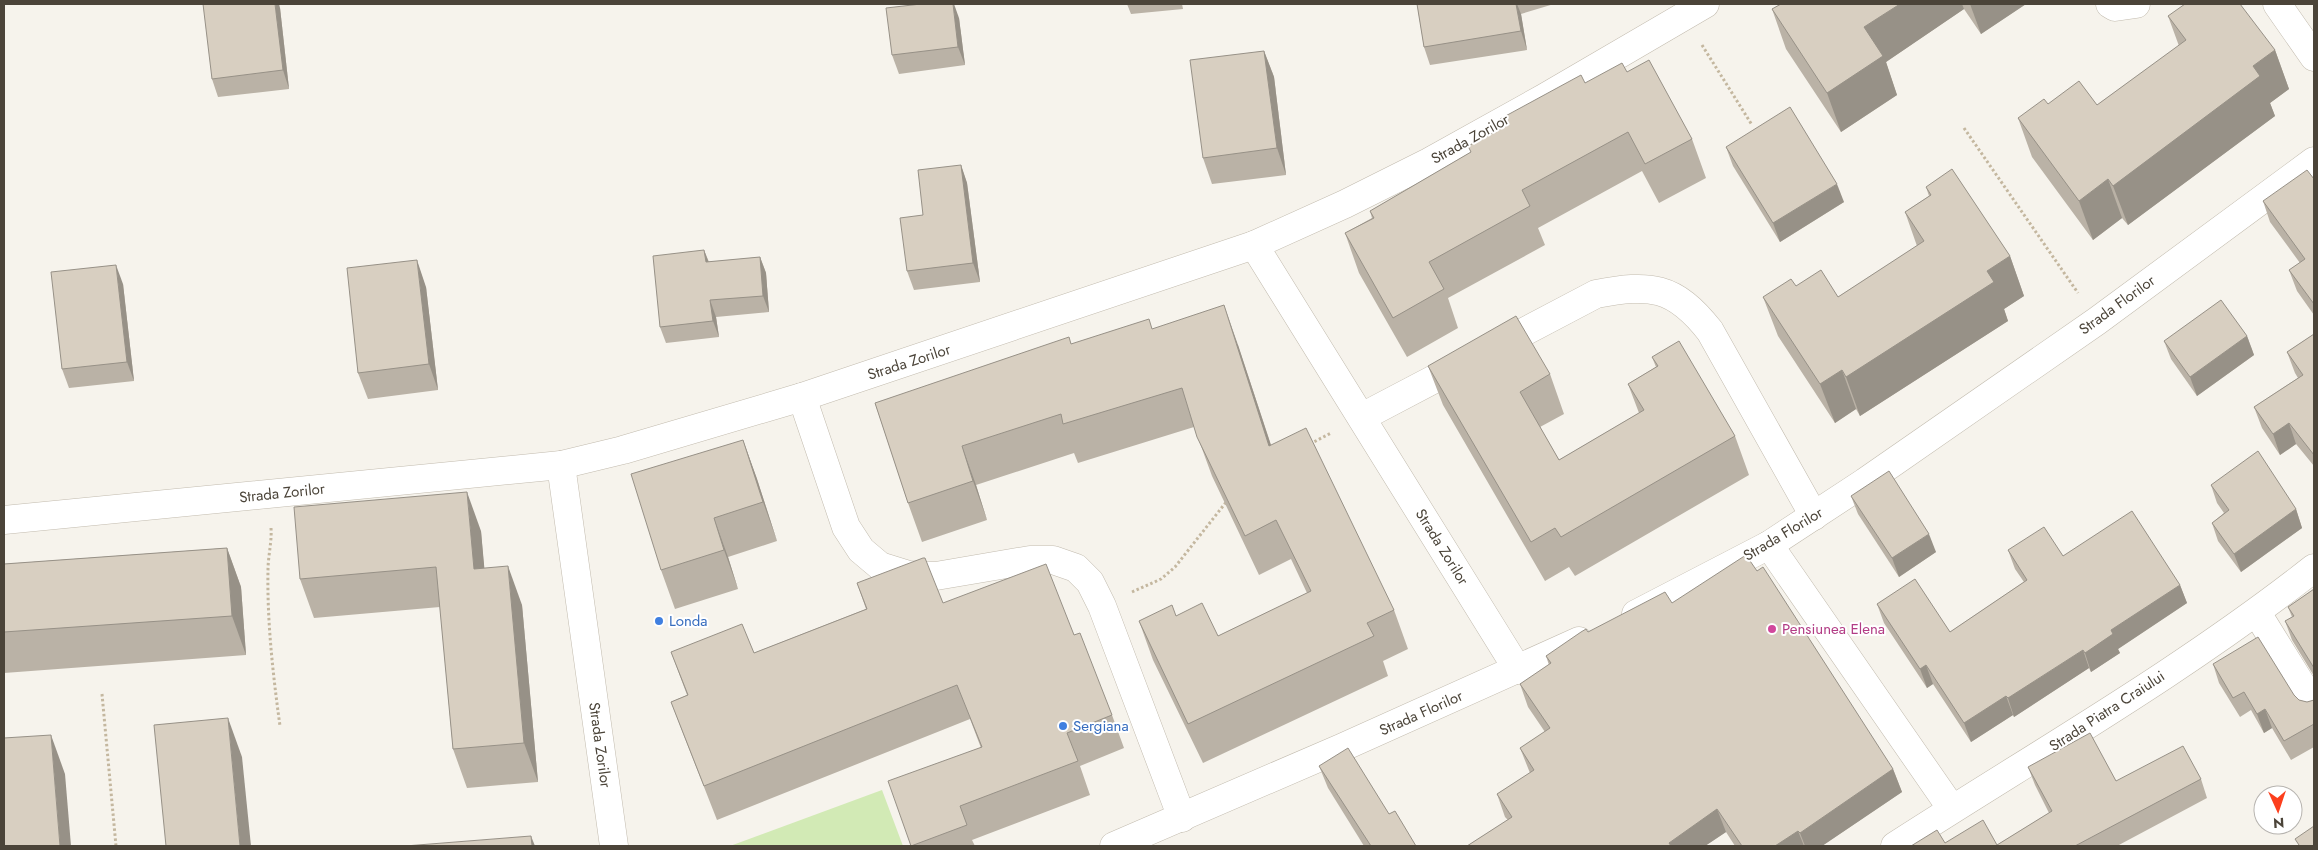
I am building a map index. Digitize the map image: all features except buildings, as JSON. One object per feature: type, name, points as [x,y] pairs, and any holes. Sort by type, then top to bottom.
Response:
[{"type":"street","points":[[2110,4],[2115,7],[2136,4]]},
{"type":"street","points":[[2277,4],[2314,57]]},
{"type":"street","name":"Strada Zorilor","points":[[4,520],[561,465],[624,450],[802,397],[1254,245],[1345,204],[1429,162],[1695,10]]},
{"type":"street","name":"Strada Florilor","points":[[1114,846],[1518,670],[1674,596],[1769,545],[2097,321],[2314,161]]},
{"type":"street","name":"Strada Zorilor","points":[[1254,245],[1518,670]]},
{"type":"street","points":[[1362,417],[1596,294],[1631,288],[1658,290],[1680,300],[1696,313],[1710,331],[1814,516]]},
{"type":"street","points":[[802,397],[846,527],[861,550],[880,566],[909,575],[936,576],[1030,560],[1053,560],[1076,568],[1090,582],[1102,606],[1182,818]]},
{"type":"street","name":"Strada Zorilor","points":[[561,465],[614,846]]},
{"type":"street","points":[[1769,545],[1952,809]]},
{"type":"street","name":"Strada Piatra Craiului","points":[[1895,846],[2121,704],[2257,613],[2314,568]]},
{"type":"street","points":[[2257,613],[2314,705]]},
{"type":"path","points":[[1695,10],[1752,125]]},
{"type":"path","points":[[1964,128],[2097,321]]},
{"type":"path","points":[[1302,449],[1362,417]]},
{"type":"path","points":[[269,494],[272,541],[268,568],[271,647],[280,726]]},
{"type":"path","points":[[1102,606],[1161,579],[1175,567],[1195,539],[1231,498]]},
{"type":"path","points":[[102,694],[116,846]]},
{"type":"green space","points":[[882,790],[903,846],[730,846]]},
{"type":"place","name":"Londa","points":[[659,621]]},
{"type":"place","name":"Pensiunea Elena","points":[[1772,629]]},
{"type":"place","name":"Sergiana","points":[[1063,726]]}]
